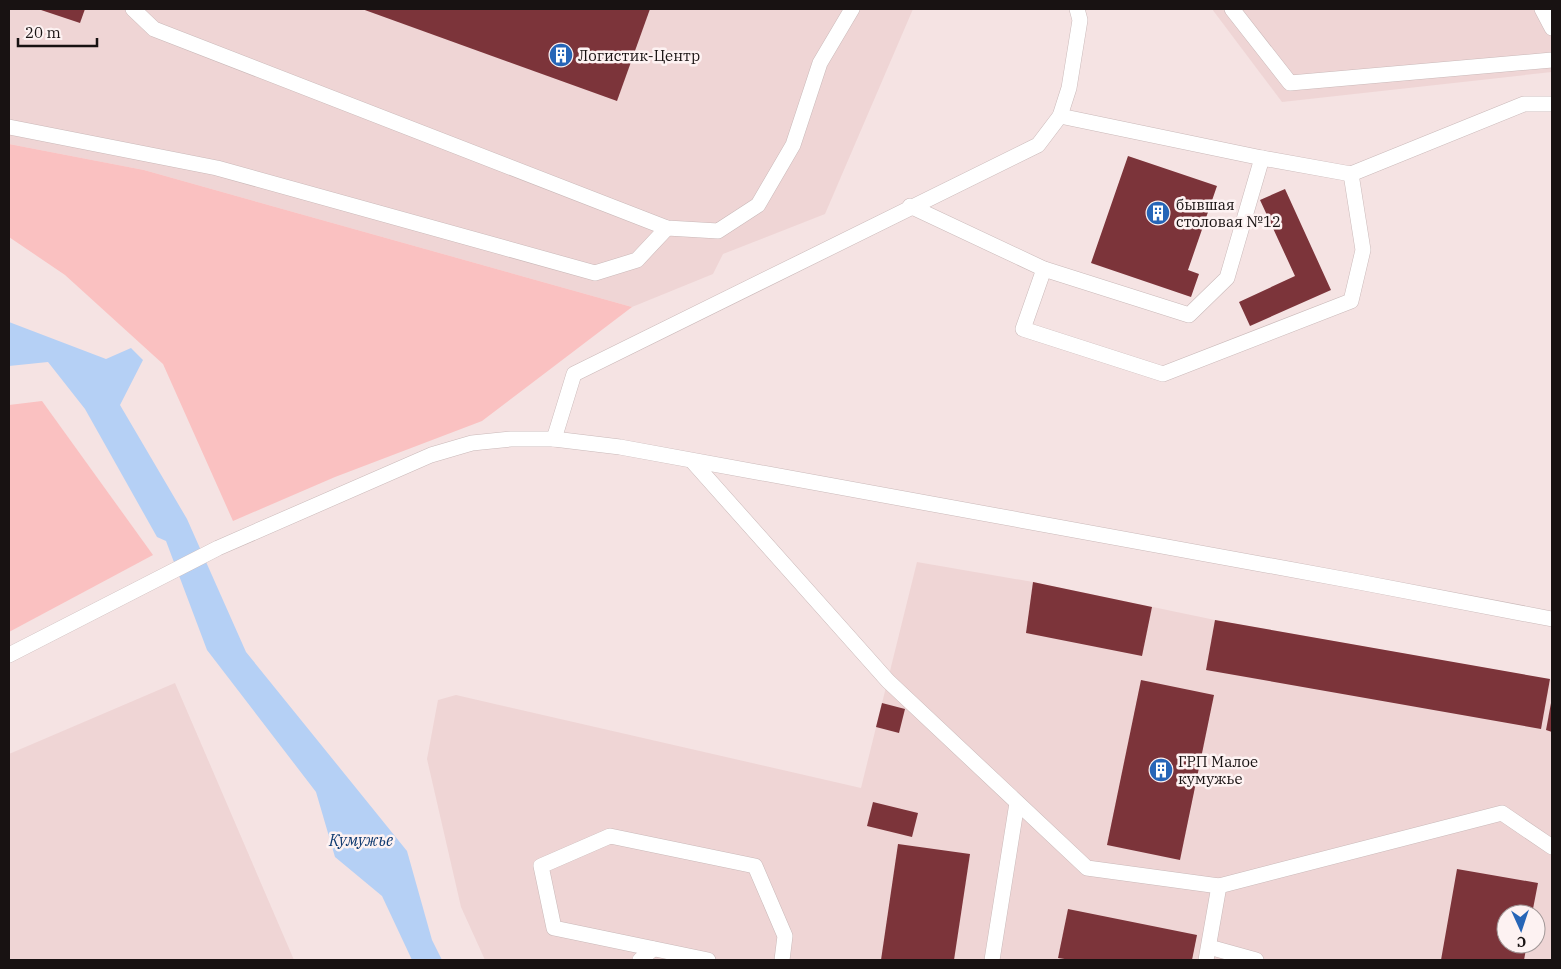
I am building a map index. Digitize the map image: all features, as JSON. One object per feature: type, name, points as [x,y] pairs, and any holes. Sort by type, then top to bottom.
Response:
[{"type":"lane","points":[[132,9],[154,29],[667,228],[718,231],[758,205],[793,145],[820,63],[852,9]]},
{"type":"lane","points":[[554,439],[574,374],[910,206],[1038,145],[1060,116],[1070,88],[1080,20],[1077,9]]},
{"type":"lane","points":[[1232,9],[1290,83],[1552,60]]},
{"type":"lane","points":[[1542,9],[1552,28]]},
{"type":"lane","points":[[1060,116],[1262,158],[1351,174],[1524,104],[1552,104]]},
{"type":"lane","points":[[9,127],[216,168],[595,273],[637,260],[667,228]]},
{"type":"lane","points":[[910,206],[1044,269],[1189,315],[1227,278],[1262,158]]},
{"type":"lane","points":[[1044,269],[1023,329],[1163,374],[1351,301],[1362,250],[1351,174]]},
{"type":"lane","points":[[9,655],[218,548],[431,455],[472,444],[511,439],[554,439],[620,447],[693,462],[1359,582],[1552,619]]},
{"type":"lane","points":[[693,462],[888,681],[1087,868],[1220,886],[1502,813],[1552,847]]},
{"type":"lane","points":[[992,960],[1017,803]]},
{"type":"lane","points":[[708,960],[554,928],[542,866],[610,836],[755,866],[786,936],[782,960]]},
{"type":"lane","points":[[1220,886],[1207,954],[1256,960]]},
{"type":"lane","points":[[640,960],[653,949]]},
{"type":"shaded area","points":[[9,9],[913,9],[825,214],[723,254],[713,274],[632,307],[144,170],[9,144]]},
{"type":"shaded area","points":[[1212,9],[1552,9],[1552,72],[1282,102]]},
{"type":"shaded area","points":[[9,144],[144,170],[632,307],[482,421],[335,477],[233,521],[163,364],[65,275],[9,237]]},
{"type":"shaded area","points":[[42,401],[153,555],[9,632],[9,405]]},
{"type":"shaded area","points":[[917,562],[1033,582],[1215,620],[1552,680],[1552,960],[485,960],[461,907],[427,759],[438,700],[456,695],[861,788]]},
{"type":"shaded area","points":[[175,683],[294,960],[9,960],[9,754]]},
{"type":"water","name":"Кумужье","points":[[9,322],[106,359],[131,348],[143,360],[120,405],[187,519],[246,652],[407,851],[432,940],[442,960],[412,960],[382,896],[335,857],[316,792],[207,650],[166,541],[157,537],[85,409],[48,362],[9,366]]},
{"type":"building","points":[[38,9],[85,9],[80,23]]},
{"type":"building","name":"Логистик-Центр","points":[[362,9],[650,9],[617,101]]},
{"type":"building","name":"бывшая столовая №12","points":[[1128,156],[1217,186],[1188,270],[1199,274],[1191,297],[1091,263]]},
{"type":"building","points":[[1285,189],[1331,290],[1250,326],[1239,302],[1295,276],[1260,200]]},
{"type":"building","points":[[1033,582],[1152,607],[1142,656],[1026,633]]},
{"type":"building","points":[[1215,620],[1550,679],[1541,729],[1206,670]]},
{"type":"building","name":"ГРП Малое кумужье","points":[[1141,680],[1214,695],[1180,860],[1107,845]]},
{"type":"building","points":[[882,703],[905,709],[899,733],[876,727]]},
{"type":"building","points":[[1552,703],[1552,732],[1546,730]]},
{"type":"building","points":[[873,802],[918,813],[912,837],[867,826]]},
{"type":"building","points":[[898,844],[970,854],[954,960],[881,960]]},
{"type":"building","points":[[1457,869],[1538,883],[1534,904],[1496,904],[1496,954],[1525,954],[1524,960],[1441,960]]},
{"type":"building","points":[[1068,909],[1197,935],[1192,960],[1071,960],[1058,958]]},
{"type":"place","name":"Логистик-Центр","points":[[561,55]]},
{"type":"place","name":"бывшая столовая №12","points":[[1158,213]]},
{"type":"place","name":"ГРП Малое кумужье","points":[[1161,770]]}]
